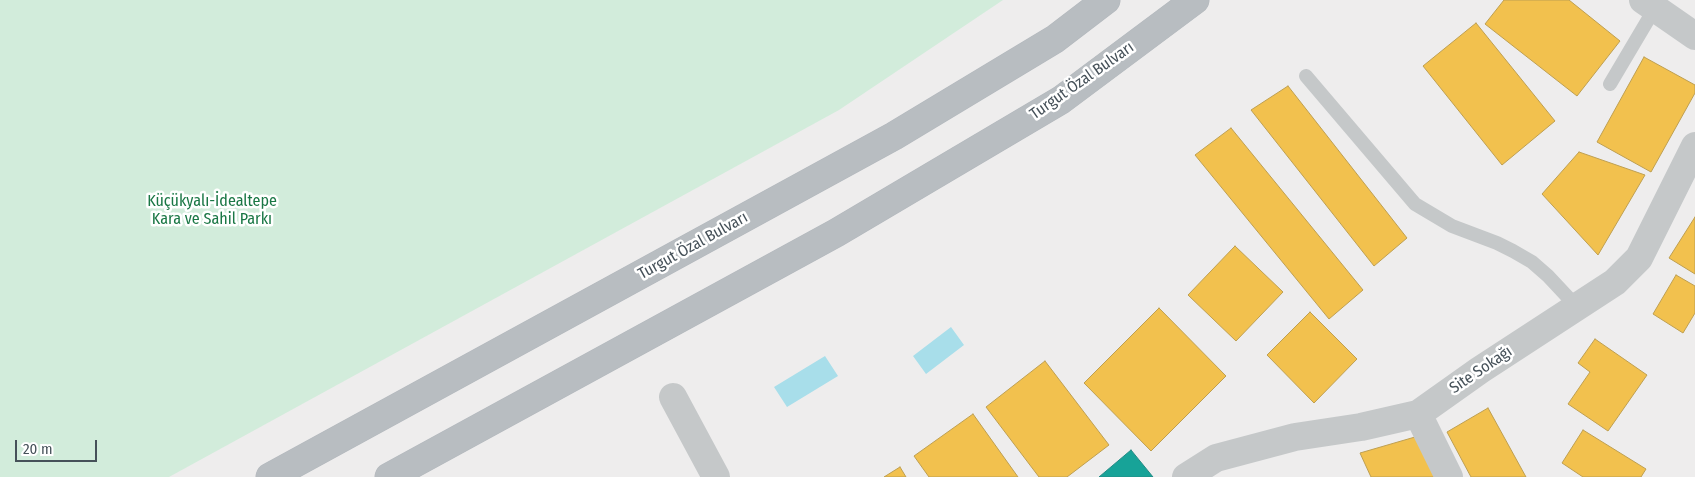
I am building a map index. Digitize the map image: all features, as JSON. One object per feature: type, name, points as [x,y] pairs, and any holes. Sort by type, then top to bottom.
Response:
[{"type":"highway","name":"Turgut Özal Bulvarı","points":[[270,477],[894,136],[1055,39],[1106,0]]},
{"type":"highway","name":"Turgut Özal Bulvarı","points":[[389,477],[836,233],[1053,105],[1195,0]]},
{"type":"street","points":[[1649,4],[1695,36]]},
{"type":"street","name":"Site Sokağı","points":[[1186,477],[1216,458],[1295,437],[1361,427],[1418,414],[1480,370],[1615,282],[1639,258],[1695,146]]},
{"type":"street","points":[[673,398],[716,477]]},
{"type":"street","points":[[1418,414],[1450,477]]},
{"type":"lane","points":[[1610,84],[1649,4]]},
{"type":"lane","points":[[1306,76],[1415,204],[1452,226],[1497,243],[1526,258],[1548,276],[1577,307]]},
{"type":"green space","name":"Küçükyalı-İdealtepe Kara ve Sahil Parkı","points":[[0,0],[1003,0],[839,110],[169,477],[0,477]]},
{"type":"water","points":[[951,327],[964,345],[926,374],[913,356]]},
{"type":"water","points":[[825,356],[838,376],[787,407],[774,387]]},
{"type":"building: Homes","points":[[1504,0],[1569,0],[1620,41],[1577,96],[1485,24]]},
{"type":"building: Homes","points":[[1476,23],[1555,121],[1502,165],[1423,66]]},
{"type":"building: Homes","points":[[1644,57],[1695,85],[1695,93],[1651,172],[1597,142]]},
{"type":"building: Homes","points":[[1288,86],[1407,238],[1374,266],[1251,110]]},
{"type":"building: Homes","points":[[1231,128],[1363,290],[1329,319],[1195,155]]},
{"type":"building: Homes","points":[[1579,152],[1645,175],[1598,255],[1542,194]]},
{"type":"building: Homes","points":[[1695,217],[1695,274],[1669,258]]},
{"type":"building: Homes","points":[[1235,246],[1283,292],[1236,341],[1188,295]]},
{"type":"building: Homes","points":[[1676,275],[1695,286],[1695,313],[1683,333],[1653,314]]},
{"type":"building: Homes","points":[[1159,308],[1226,376],[1151,451],[1084,383]]},
{"type":"building: Homes","points":[[1310,312],[1357,359],[1314,403],[1267,355]]},
{"type":"building: Homes","points":[[1595,339],[1647,375],[1608,431],[1568,404],[1590,372],[1578,363]]},
{"type":"building: Homes","points":[[1045,361],[1109,445],[1067,477],[1039,477],[986,407]]},
{"type":"building: Homes","points":[[1488,408],[1526,477],[1471,477],[1447,432]]},
{"type":"building: Homes","points":[[973,414],[1018,477],[929,477],[914,456]]},
{"type":"building: Homes","points":[[1583,430],[1646,469],[1641,477],[1583,477],[1562,463]]},
{"type":"building: Homes","points":[[1415,437],[1437,477],[1371,477],[1360,453]]},
{"type":"building: Homes","points":[[900,467],[906,477],[884,477]]},
{"type":"building: Public","points":[[1131,450],[1153,477],[1099,477]]}]
